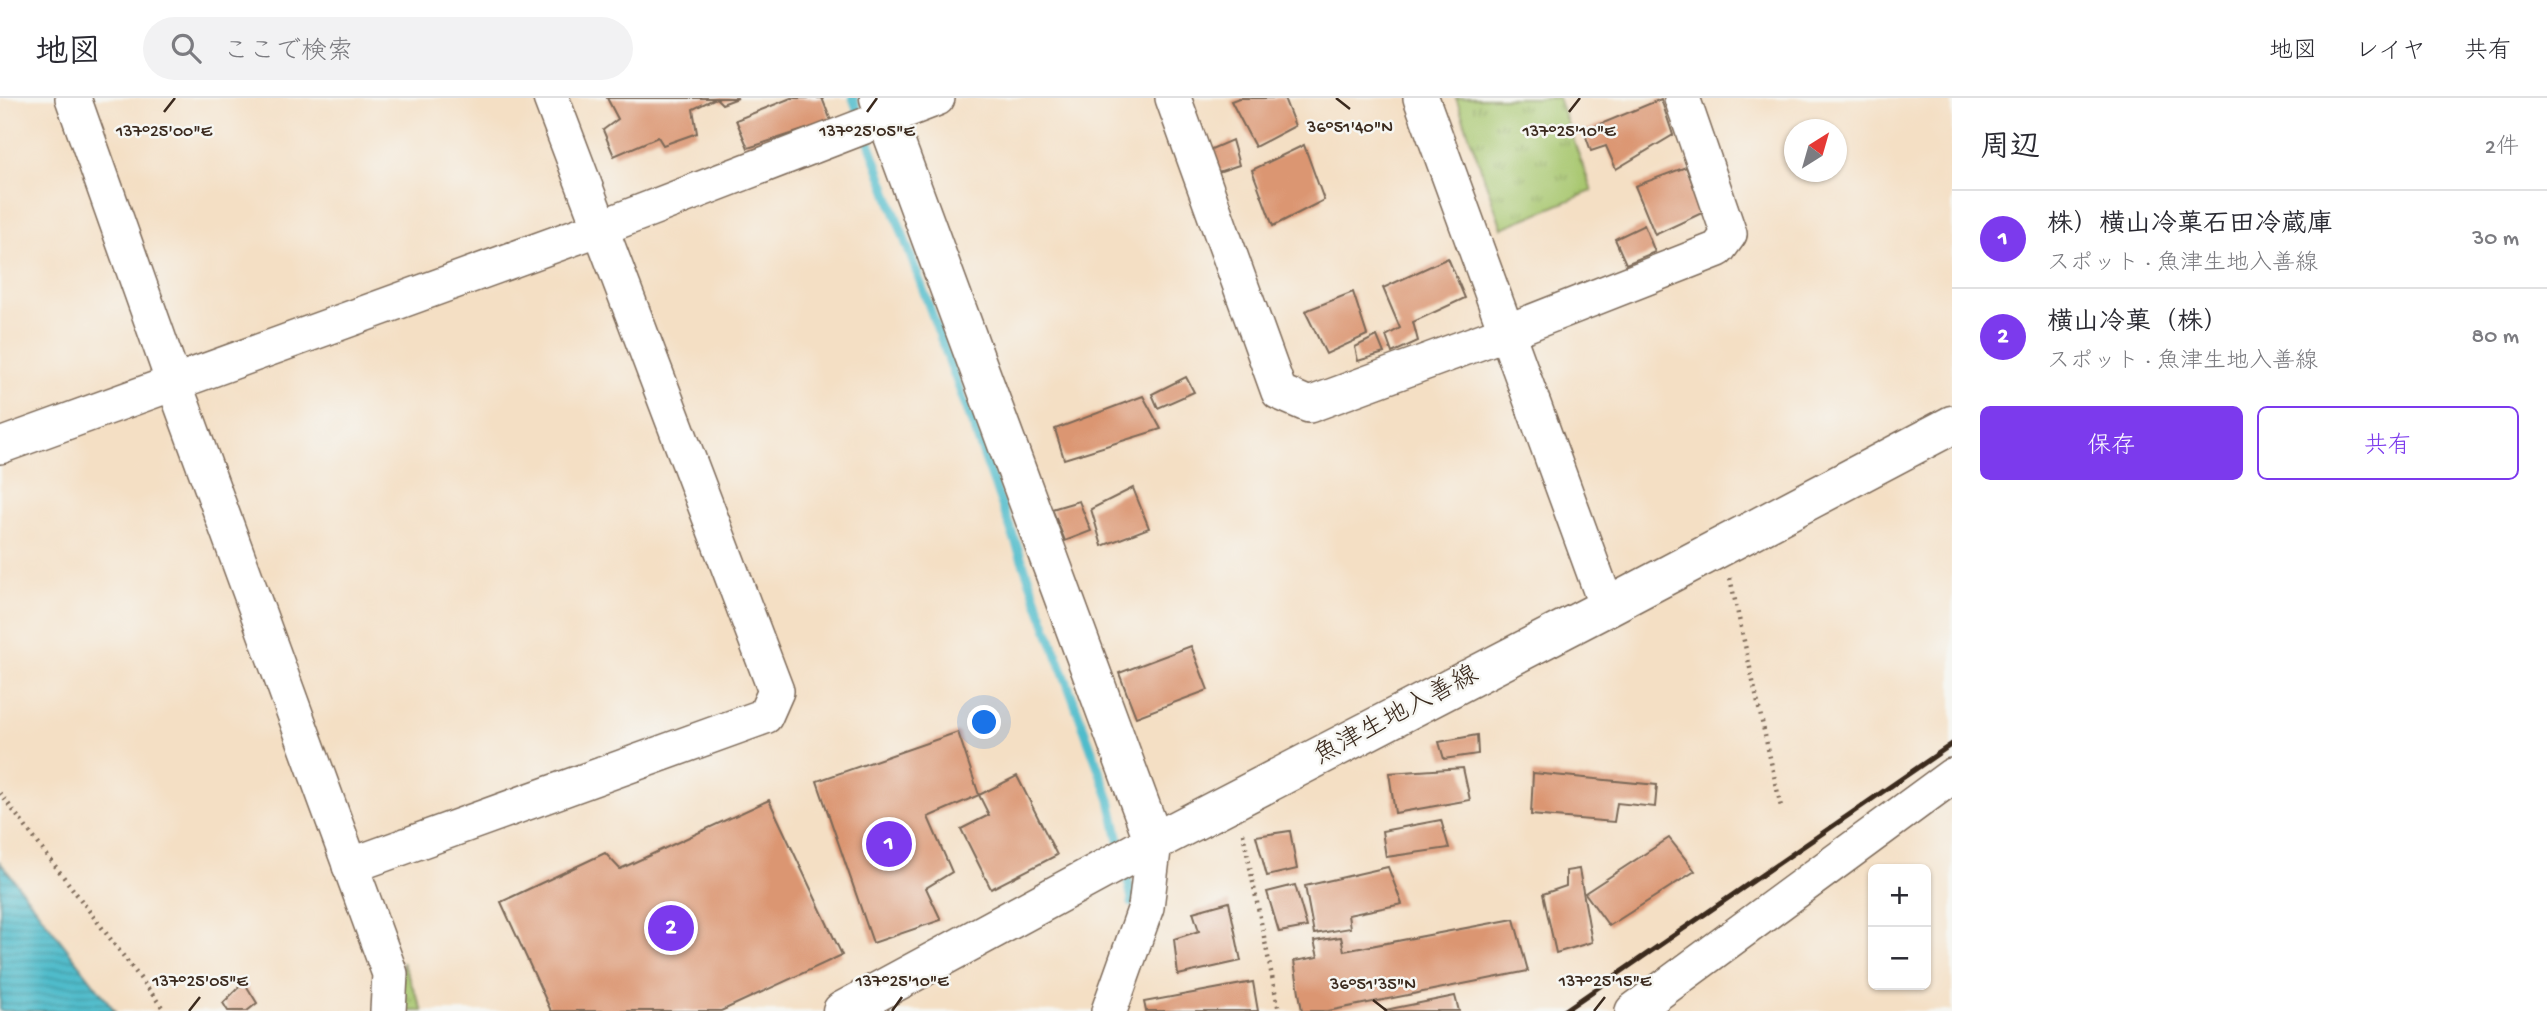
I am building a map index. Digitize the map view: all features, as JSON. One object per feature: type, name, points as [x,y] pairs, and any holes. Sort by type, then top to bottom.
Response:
[{"type":"main road","points":[[882,107],[1154,842]]},
{"type":"main road","name":"魚津生地入善線","points":[[842,1011],[1154,842],[1237,801],[1952,425]]},
{"type":"street","points":[[73,98],[390,974],[388,1011]]},
{"type":"street","points":[[350,866],[765,716],[776,691],[551,98]]},
{"type":"street","points":[[0,446],[600,228],[882,107],[937,98]]},
{"type":"street","points":[[1173,98],[1279,392],[1308,405],[1507,332],[1718,249],[1729,234],[1682,98]]},
{"type":"street","points":[[1421,98],[1607,607]]},
{"type":"street","points":[[1633,1011],[1952,776]]},
{"type":"street","points":[[1109,1011],[1146,906],[1154,842]]},
{"type":"path","points":[[1723,546],[1781,807]]},
{"type":"path","points":[[0,793],[165,1011]]},
{"type":"path","points":[[1237,801],[1279,1011]]},
{"type":"green space","points":[[1456,98],[1558,98],[1592,191],[1502,228]]},
{"type":"green space","points":[[402,962],[423,1011],[401,1011]]},
{"type":"water","points":[[0,862],[115,1011],[0,1011]]},
{"type":"building","points":[[607,98],[716,98],[693,109],[697,133],[663,145],[658,137],[614,156],[603,130],[618,119]]},
{"type":"building","points":[[716,98],[738,98],[722,104]]},
{"type":"building","points":[[791,98],[822,98],[831,121],[748,148],[736,120]]},
{"type":"building","points":[[1239,98],[1284,98],[1295,126],[1255,147],[1231,101]]},
{"type":"building","points":[[1661,99],[1673,135],[1616,169],[1606,146],[1591,151],[1584,131]]},
{"type":"building","points":[[1232,140],[1239,165],[1212,174],[1202,153]]},
{"type":"building","points":[[1304,145],[1324,200],[1273,226],[1252,170]]},
{"type":"building","points":[[1686,167],[1704,212],[1655,235],[1635,186]]},
{"type":"building","points":[[1644,225],[1655,252],[1626,264],[1615,239]]},
{"type":"building","points":[[1448,258],[1465,298],[1413,322],[1418,341],[1392,353],[1386,336],[1400,328],[1383,288]]},
{"type":"building","points":[[1353,292],[1367,335],[1326,354],[1305,311]]},
{"type":"building","points":[[1377,336],[1384,353],[1358,361],[1355,347]]},
{"type":"building","points":[[1186,377],[1194,392],[1158,408],[1152,394]]},
{"type":"building","points":[[1143,396],[1161,429],[1064,459],[1055,429]]},
{"type":"building","points":[[1133,488],[1149,528],[1102,546],[1091,509]]},
{"type":"building","points":[[1079,501],[1091,531],[1065,541],[1052,509]]},
{"type":"building","points":[[1191,646],[1208,690],[1136,717],[1119,673]]},
{"type":"building","points":[[958,732],[979,795],[928,817],[952,872],[926,888],[941,920],[873,943],[817,781]]},
{"type":"building","points":[[1477,735],[1478,754],[1444,759],[1439,742]]},
{"type":"building","points":[[1463,768],[1470,800],[1395,813],[1389,773]]},
{"type":"building","points":[[1533,773],[1657,785],[1655,807],[1617,803],[1614,822],[1531,815]]},
{"type":"building","points":[[1017,776],[1057,855],[991,889],[961,829],[989,815],[979,795]]},
{"type":"building","points":[[769,800],[842,955],[721,1011],[551,1011],[501,902],[605,853],[620,869]]},
{"type":"building","points":[[1441,820],[1449,848],[1386,857],[1382,831]]},
{"type":"building","points":[[1290,831],[1297,869],[1267,876],[1256,836]]},
{"type":"building","points":[[1669,838],[1695,871],[1609,926],[1585,893]]},
{"type":"building","points":[[1388,867],[1402,904],[1348,915],[1350,928],[1314,934],[1305,886]]},
{"type":"building","points":[[1579,869],[1592,942],[1556,953],[1543,894],[1566,886],[1566,871]]},
{"type":"building","points":[[1295,885],[1307,927],[1279,932],[1267,892]]},
{"type":"building","points":[[1229,902],[1241,961],[1178,975],[1174,939],[1199,931],[1193,912]]},
{"type":"building","points":[[1514,919],[1528,971],[1328,1011],[1302,1011],[1294,961],[1318,957],[1314,941],[1341,937],[1344,951]]},
{"type":"building","points":[[244,982],[257,1003],[247,1011],[228,1011],[223,1003]]},
{"type":"building","points":[[1253,982],[1258,1011],[1146,1011],[1144,1002]]},
{"type":"building","points":[[1455,996],[1459,1011],[1385,1011],[1385,1010]]},
{"type":"waterway","points":[[853,98],[861,120]]},
{"type":"waterway","points":[[866,134],[1110,800],[1121,849]]},
{"type":"waterway","points":[[1125,869],[1131,903]]},
{"type":"railway","points":[[1564,1011],[1952,744]]},
{"type":"place","name":"株）横山冷菓石田冷蔵庫","points":[[889,844]]},
{"type":"place","name":"横山冷菓（株）","points":[[671,928]]}]
